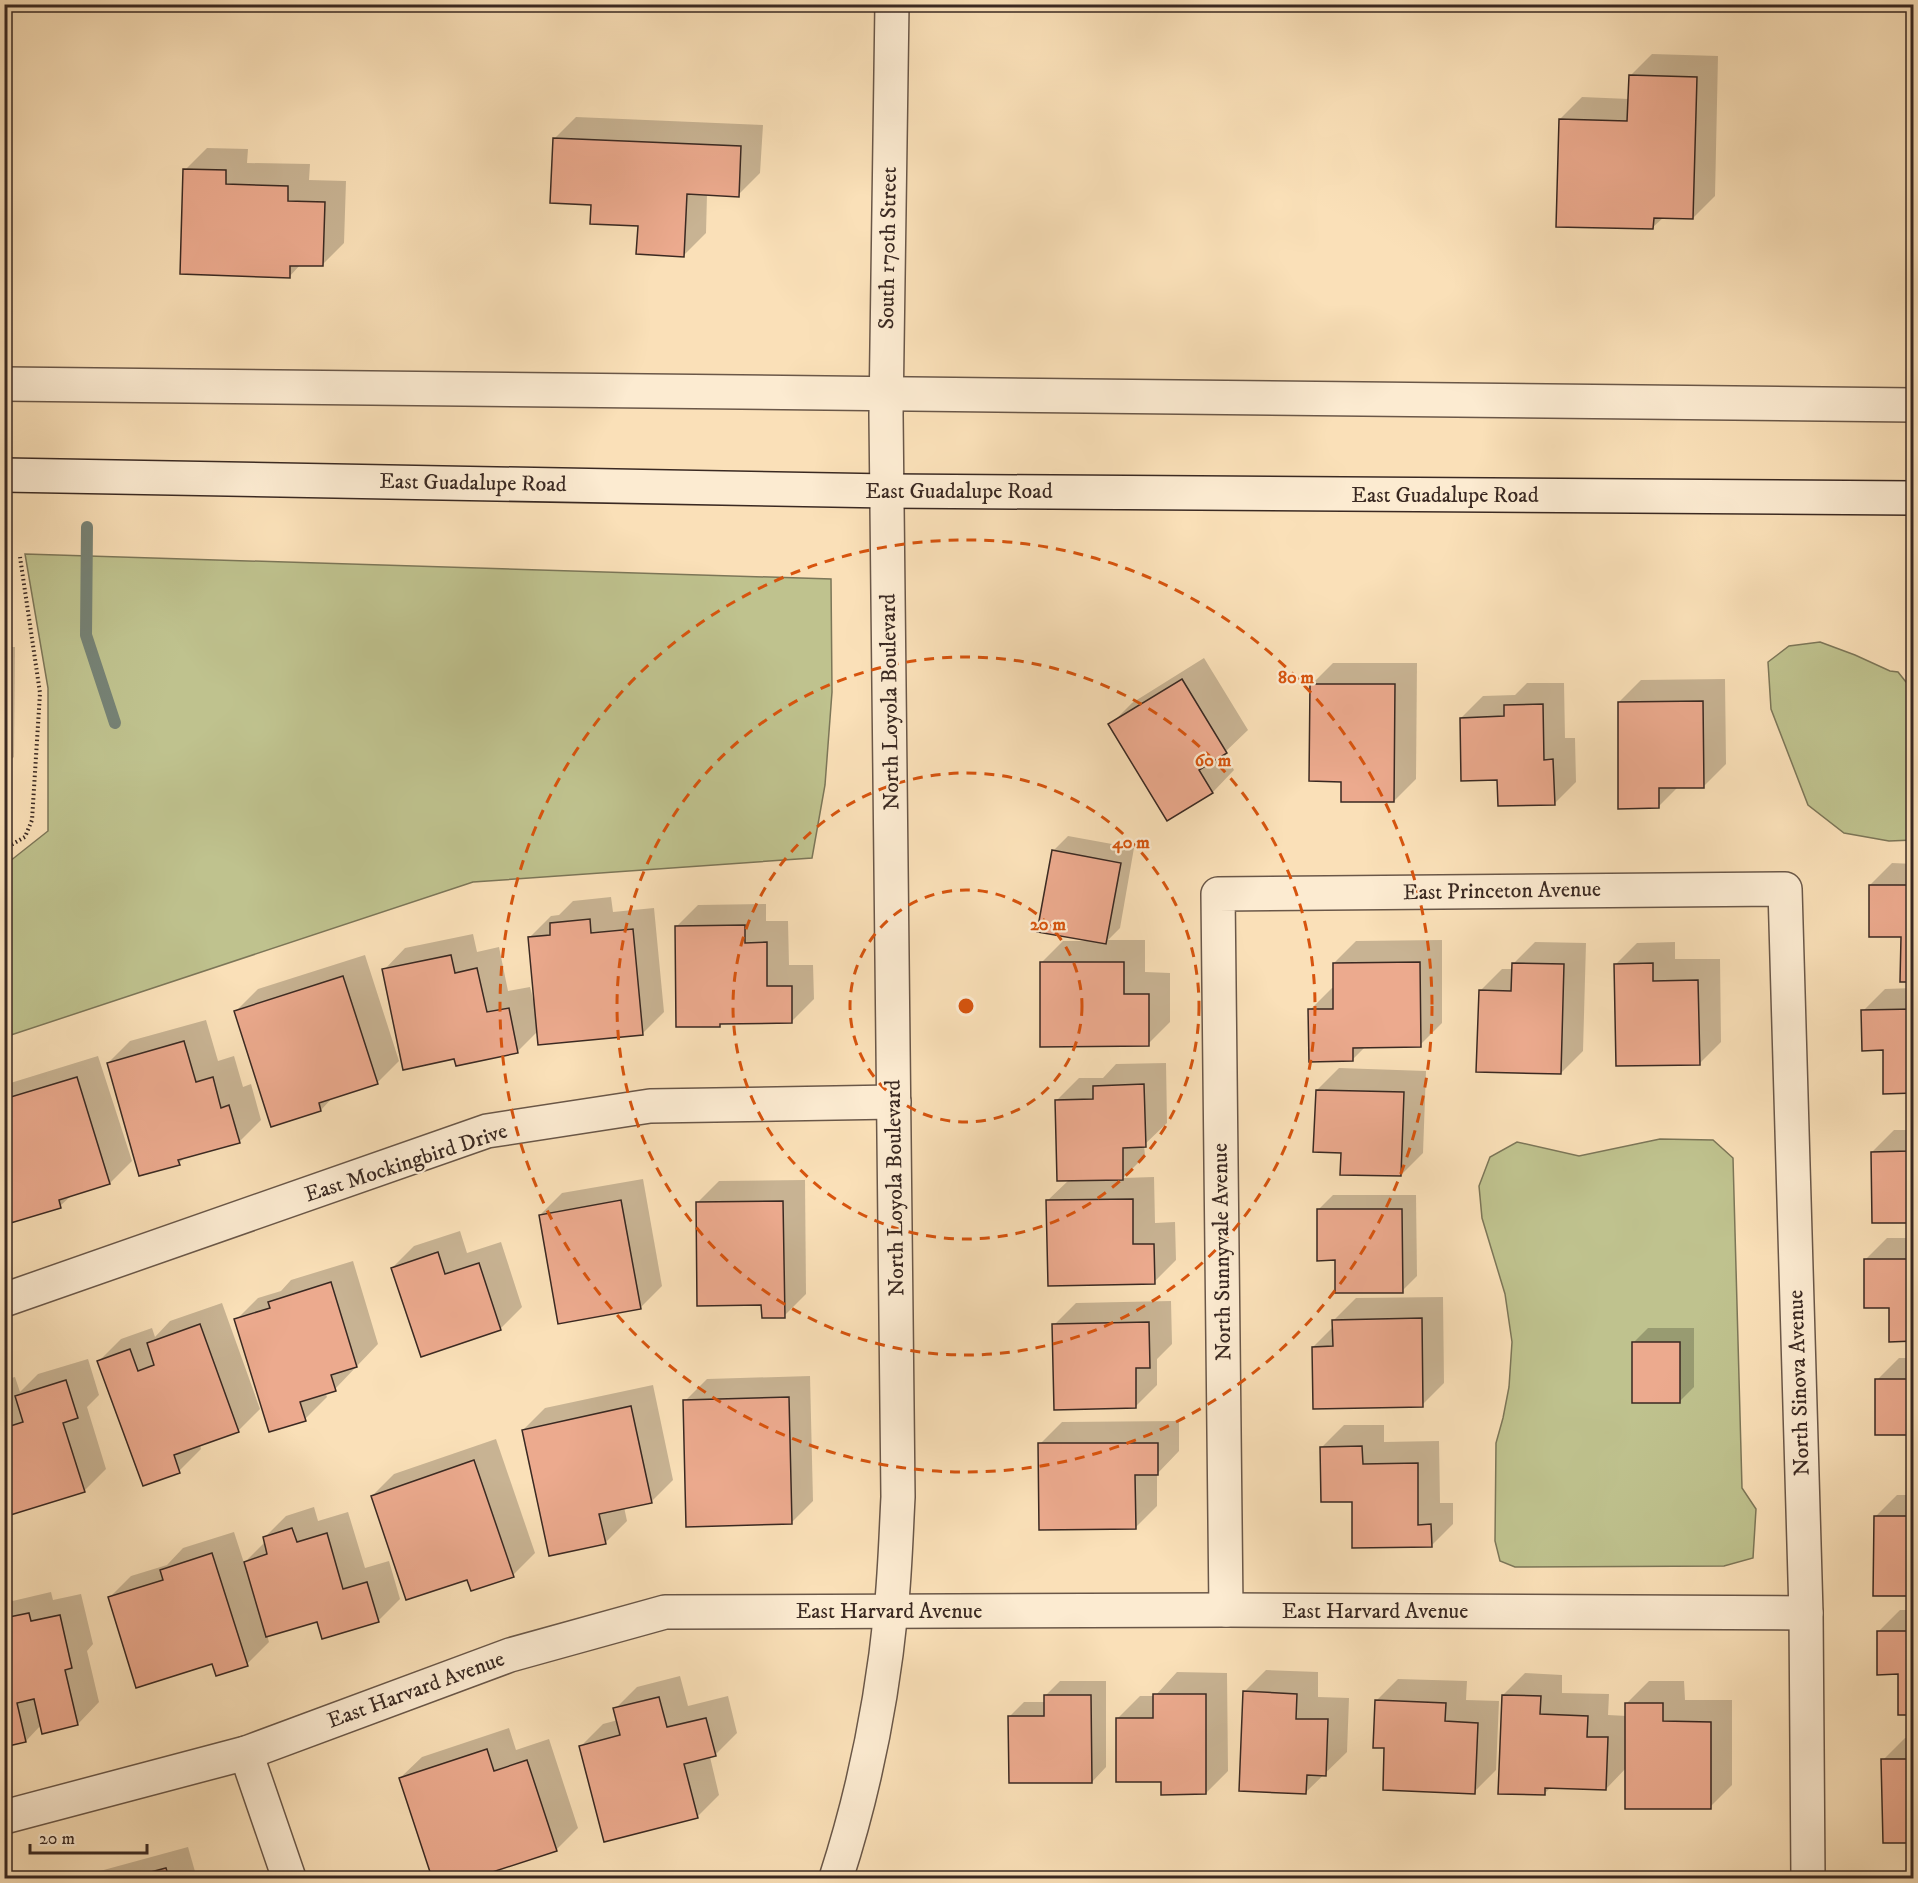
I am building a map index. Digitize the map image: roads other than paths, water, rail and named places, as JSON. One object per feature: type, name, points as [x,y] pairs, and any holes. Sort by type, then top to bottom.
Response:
[{"type":"street","name":"South 170th Street","points":[[888,491],[892,4]]},
{"type":"street","points":[[4,384],[1914,405]]},
{"type":"street","name":"East Guadalupe Road","points":[[4,475],[888,491],[1914,498]]},
{"type":"street","name":"North Loyola Boulevard","points":[[836,1878],[862,1784],[877,1708],[891,1610],[898,1497],[888,491]]},
{"type":"street","name":"East Princeton Avenue","points":[[1218,894],[1785,889]]},
{"type":"street","name":"North Sinova Avenue","points":[[1785,889],[1806,1613],[1808,1878]]},
{"type":"street","name":"North Sunnyvale Avenue","points":[[1218,894],[1226,1610]]},
{"type":"street","name":"East Mockingbird Drive","points":[[4,1300],[487,1131],[650,1106],[894,1102]]},
{"type":"street","name":"East Harvard Avenue","points":[[4,1817],[246,1753],[510,1655],[665,1612],[1226,1610],[1806,1613]]},
{"type":"street","points":[[246,1753],[289,1878]]},
{"type":"waterway","points":[[87,527],[86,635],[115,723]]}]
